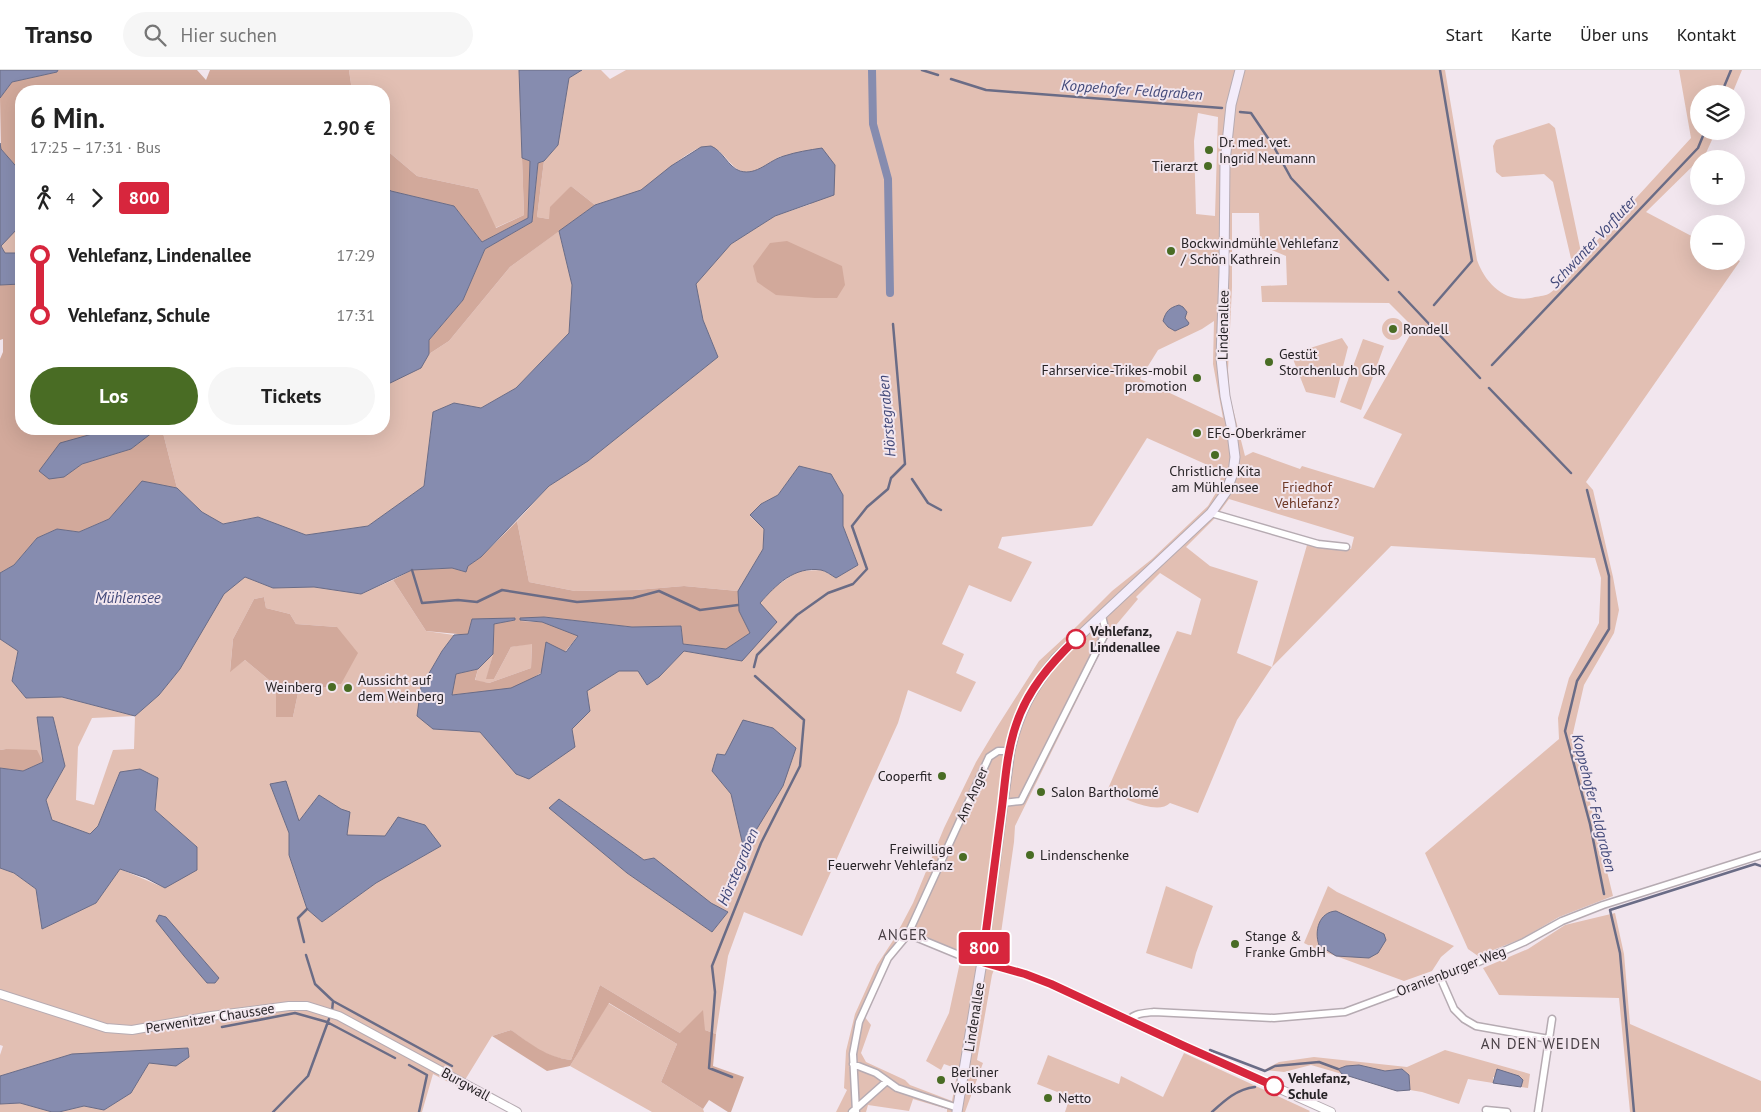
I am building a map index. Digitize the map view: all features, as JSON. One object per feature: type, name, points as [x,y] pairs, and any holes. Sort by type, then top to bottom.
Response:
[{"type":"main road","name":"Lindenallee","points":[[958,1110],[982,962],[1002,803],[1015,726],[1038,680],[1056,658],[1211,513],[1220,503],[1233,473],[1235,457],[1231,425],[1224,396],[1221,358],[1225,162],[1231,105],[1240,70]]},
{"type":"street","points":[[1211,513],[1318,544],[1346,547]]},
{"type":"street","points":[[1002,803],[1021,801],[1106,632],[1102,616]]},
{"type":"street","name":"Am Anger","points":[[855,1110],[853,1054],[859,1022],[888,958],[908,934],[989,757],[998,751],[1010,751]]},
{"type":"street","name":"Oranienburger Weg","points":[[1129,1020],[1141,1014],[1154,1012],[1274,1018],[1344,1012],[1440,977],[1524,942],[1570,918],[1603,905],[1761,855]]},
{"type":"street","points":[[908,934],[959,955]]},
{"type":"street","points":[[982,962],[1025,974],[1051,984],[1331,1112]]},
{"type":"street","points":[[1440,977],[1454,1009],[1476,1026],[1549,1039]]},
{"type":"street","name":"Perwenitzer Chaussee","points":[[0,994],[106,1028],[132,1030],[289,1006],[307,1006],[339,1016],[415,1056]]},
{"type":"street","points":[[1538,1112],[1552,1019]]},
{"type":"street","name":"Burgwall","points":[[415,1056],[517,1112]]},
{"type":"street","points":[[853,1064],[876,1073],[897,1088],[958,1110]]},
{"type":"street","name":"Am Anger","points":[[855,1110],[887,1080]]},
{"type":"street","points":[[1486,1110],[1507,1112]]},
{"type":"green space","points":[[349,70],[519,70],[524,215],[495,228],[478,189],[417,176],[390,153],[390,85],[351,85]]},
{"type":"green space","name":"Friedhof Vehlefanz?","points":[[582,70],[601,70],[610,79],[626,70],[1445,70],[1477,260],[1486,277],[1499,291],[1515,298],[1525,299],[1550,293],[1573,267],[1553,182],[1544,174],[1502,177],[1496,172],[1493,146],[1496,140],[1549,123],[1555,128],[1582,257],[1690,139],[1712,140],[1707,150],[1690,150],[1690,169],[1646,212],[1690,235],[1690,270],[1734,270],[1586,482],[1593,490],[1619,610],[1614,633],[1584,685],[1573,733],[1613,896],[1559,917],[1521,939],[1478,956],[1468,949],[1425,853],[1559,739],[1558,718],[1569,678],[1599,623],[1601,578],[1595,558],[1391,546],[1272,667],[1237,720],[1198,813],[1170,803],[1157,807],[1139,804],[1107,791],[1177,631],[1191,635],[1201,599],[1160,573],[1136,597],[1138,599],[1111,631],[1015,826],[997,961],[992,975],[977,1060],[983,1063],[965,1112],[947,1112],[947,1109],[913,1099],[909,1111],[868,1105],[866,1112],[836,1112],[847,1090],[844,1088],[846,1051],[855,1014],[877,965],[894,939],[913,903],[944,828],[976,762],[997,727],[1039,661],[1112,591],[1152,559],[1208,506],[1220,486],[1221,471],[1147,438],[1092,526],[1002,537],[998,548],[1032,562],[1011,602],[969,585],[942,644],[964,654],[956,673],[976,682],[961,712],[908,690],[898,723],[802,936],[744,912],[728,956],[716,1034],[705,1030],[680,1033],[600,985],[571,1060],[546,1053],[511,1030],[492,1036],[460,1088],[433,1074],[422,1112],[59,1112],[84,1106],[104,1110],[131,1093],[149,1063],[189,1057],[72,1054],[0,1076],[0,1055],[3,1046],[0,1045],[0,868],[14,873],[36,889],[42,929],[96,903],[120,869],[165,888],[197,847],[155,810],[158,778],[120,772],[98,826],[90,834],[51,820],[46,800],[65,766],[37,717],[43,762],[6,749],[0,750],[0,639],[18,650],[12,681],[26,698],[61,697],[135,716],[159,695],[180,669],[223,594],[245,577],[273,588],[314,587],[361,594],[393,580],[426,631],[454,635],[442,651],[421,687],[433,729],[480,732],[516,774],[572,729],[590,711],[587,691],[619,671],[638,671],[647,685],[659,677],[684,651],[742,661],[760,603],[775,587],[798,571],[822,570],[836,578],[858,565],[843,526],[843,495],[831,474],[799,466],[778,495],[761,504],[750,516],[764,529],[763,549],[738,591],[684,586],[636,590],[575,591],[529,582],[517,521],[549,486],[588,461],[718,357],[703,320],[695,284],[731,244],[775,216],[811,204],[781,156],[758,170],[743,172],[737,169],[717,149],[703,147],[689,153],[638,192],[595,205],[571,186],[549,219],[537,217],[544,161],[558,145],[569,78]],"holes":[[[1198,113],[1218,117],[1215,216],[1196,214],[1194,141]],[[1232,213],[1259,213],[1260,245],[1286,256],[1287,285],[1261,286],[1262,302],[1389,303],[1414,328],[1363,418],[1402,434],[1374,488],[1302,466],[1300,469],[1253,452],[1245,456],[1230,397],[1228,370],[1232,287]],[[1214,321],[1213,364],[1223,418],[1140,379],[1158,350],[1202,329]],[[1229,499],[1354,537],[1351,549],[1307,545],[1272,667],[1237,653],[1258,581],[1210,566],[1186,547],[1215,518]],[[264,597],[266,608],[290,614],[296,624],[337,627],[341,684],[298,693],[293,717],[276,686],[245,660],[230,671],[233,639],[254,599]],[[135,716],[134,749],[113,750],[94,805],[76,800],[78,747],[92,718]],[[717,754],[725,755],[744,850],[731,794],[713,771]],[[270,784],[299,821],[319,795],[341,809],[347,835],[385,836],[441,846],[376,883],[322,922],[307,909],[289,855],[289,833]],[[559,799],[644,860],[728,912],[712,932],[627,873],[550,808]],[[913,933],[962,953],[949,1013],[926,1061],[941,1070],[944,1064],[958,1069],[952,1101],[910,1085],[905,1080],[866,1062],[861,1053],[871,1025],[864,1016],[889,962]]]},
{"type":"green space","points":[[1679,70],[1742,70],[1736,85],[1690,85],[1690,132]]},
{"type":"green space","points":[[15,230],[15,253],[5,253],[1,246]]},
{"type":"green space","points":[[559,231],[572,285],[569,333],[516,388],[481,408],[454,403],[433,412],[424,486],[368,526],[306,535],[258,517],[223,524],[202,512],[177,488],[164,435],[390,435],[390,383],[420,368],[429,354],[449,341],[510,267]]},
{"type":"green space","name":"Rondell","points":[[1393,318],[1401,321],[1404,329],[1401,337],[1393,340],[1385,337],[1382,329],[1385,321]]},
{"type":"green space","points":[[1342,338],[1348,347],[1335,398],[1306,392],[1291,354]]},
{"type":"green space","points":[[1363,339],[1384,346],[1361,410],[1340,402]]},
{"type":"green space","points":[[532,643],[531,668],[489,683],[475,681],[478,669],[493,654],[487,678],[494,679],[511,647]]},
{"type":"green space","points":[[1166,886],[1213,906],[1192,969],[1146,953]]},
{"type":"green space","points":[[1328,886],[1337,892],[1454,946],[1441,957],[1432,971],[1404,981],[1314,948],[1304,943]]},
{"type":"green space","points":[[1615,913],[1624,954],[1630,1024],[1761,1081],[1761,1112],[1630,1112],[1619,998],[1499,995],[1483,968],[1528,949],[1565,925]]},
{"type":"green space","points":[[608,1003],[677,1044],[661,1082],[703,1109],[704,1112],[652,1112],[570,1066]]},
{"type":"green space","points":[[1445,1050],[1530,1074],[1528,1088],[1521,1087],[1523,1080],[1493,1077],[1493,1083],[1468,1079],[1459,1104],[1410,1090],[1409,1075],[1402,1069],[1386,1071],[1351,1066],[1339,1069],[1342,1074],[1311,1065],[1284,1072],[1264,1070],[1279,1062],[1314,1057],[1407,1067]]},
{"type":"green space","points":[[1184,1053],[1310,1111],[1065,1112],[1070,1097],[1037,1084],[1048,1055],[1119,1084],[1121,1076],[1163,1097]]},
{"type":"green space","points":[[20,1103],[52,1112],[0,1112],[0,1104]]},
{"type":"shaded area","points":[[58,70],[197,70],[206,80],[210,70],[349,70],[351,85],[15,85],[15,165],[1,149],[0,98],[12,82],[57,72]]},
{"type":"shaded area","points":[[390,153],[417,176],[478,189],[496,228],[524,215],[522,158],[530,161],[528,218],[482,242],[454,206],[391,191]]},
{"type":"shaded area","points":[[544,161],[537,217],[549,219],[550,207],[571,186],[595,205],[510,267],[449,341],[429,354],[429,340],[463,300],[485,249],[532,222],[538,163]]},
{"type":"shaded area","points":[[787,241],[842,266],[845,285],[837,298],[776,295],[757,282],[753,266],[770,243]]},
{"type":"shaded area","points":[[15,284],[15,435],[97,435],[64,476],[82,464],[131,449],[149,435],[164,435],[177,488],[142,482],[109,519],[79,532],[57,529],[37,538],[14,565],[0,573],[0,359],[3,352],[3,339],[0,340],[0,285]]},
{"type":"shaded area","points":[[517,521],[529,582],[575,591],[636,590],[684,586],[738,591],[739,611],[750,633],[726,649],[683,644],[681,626],[632,627],[544,617],[520,621],[542,622],[578,635],[558,659],[541,673],[523,684],[500,691],[451,695],[456,674],[478,669],[475,680],[489,683],[531,668],[532,644],[511,647],[494,679],[486,679],[493,654],[494,624],[515,620],[472,619],[468,635],[426,631],[393,580],[412,570],[452,568],[466,572],[468,566],[481,557]]},
{"type":"shaded area","points":[[264,597],[266,608],[290,614],[296,624],[337,627],[358,653],[341,684],[298,693],[293,717],[276,717],[276,686],[245,660],[230,672],[233,639],[254,599]]},
{"type":"shaded area","points":[[0,750],[37,750],[43,762],[23,771],[0,768]]},
{"type":"shaded area","points":[[600,985],[680,1033],[703,1010],[705,1030],[716,1034],[713,1066],[744,1077],[731,1112],[709,1100],[703,1109],[661,1082],[677,1044],[609,1003],[570,1066],[547,1071],[492,1036],[511,1030],[546,1053],[571,1060]]},
{"type":"water","points":[[0,70],[58,70],[57,72],[12,82],[0,98]]},
{"type":"water","points":[[519,70],[582,70],[569,78],[558,145],[544,161],[538,163],[532,222],[485,249],[463,300],[429,340],[429,354],[421,368],[390,383],[390,190],[454,206],[482,242],[528,218],[530,161],[522,158]]},
{"type":"water","points":[[0,143],[1,149],[15,165],[15,231],[1,246],[5,253],[15,253],[15,284],[0,285]]},
{"type":"water","name":"Mühlensee","points":[[711,146],[719,151],[736,169],[746,172],[757,170],[784,156],[822,148],[835,165],[834,195],[775,216],[731,244],[696,284],[703,320],[718,357],[588,461],[549,486],[481,557],[468,566],[466,572],[452,568],[412,570],[361,594],[314,587],[273,588],[245,577],[224,594],[180,669],[159,695],[135,716],[62,697],[26,698],[12,681],[18,651],[0,639],[0,573],[14,565],[37,538],[57,529],[79,532],[109,519],[142,481],[177,488],[202,512],[223,524],[258,517],[306,535],[368,526],[424,486],[433,412],[454,403],[481,408],[516,388],[569,333],[572,285],[559,231],[595,205],[641,190],[671,166],[701,147]]},
{"type":"water","points":[[1179,305],[1187,312],[1185,318],[1189,323],[1175,331],[1163,321],[1168,310]]},
{"type":"water","points":[[89,435],[149,435],[131,449],[82,464],[64,477],[49,479],[39,471],[60,443]]},
{"type":"water","points":[[799,466],[831,474],[843,495],[843,526],[858,565],[836,578],[827,572],[811,570],[802,571],[786,578],[760,603],[777,622],[742,661],[684,651],[659,677],[647,685],[638,671],[619,671],[587,691],[590,711],[572,729],[575,747],[529,779],[516,774],[480,732],[433,729],[417,716],[421,687],[442,651],[454,635],[468,634],[472,619],[515,618],[515,620],[494,624],[493,654],[478,669],[456,674],[452,695],[511,688],[541,674],[546,642],[566,652],[578,636],[542,622],[520,620],[520,618],[544,617],[632,627],[681,626],[683,644],[726,649],[750,633],[739,611],[738,591],[763,549],[764,529],[750,515],[761,504],[778,495]]},
{"type":"water","points":[[37,717],[53,717],[65,766],[46,800],[52,820],[90,834],[98,826],[120,772],[140,769],[158,778],[155,810],[197,847],[197,870],[165,888],[146,878],[120,869],[96,903],[42,929],[36,889],[14,873],[0,868],[0,768],[23,771],[43,762]]},
{"type":"water","points":[[743,720],[773,728],[796,748],[783,786],[744,850],[731,794],[712,771],[717,754],[725,755]]},
{"type":"water","points":[[286,781],[299,821],[319,795],[341,809],[350,812],[347,835],[385,836],[398,817],[425,825],[441,846],[376,883],[322,922],[307,909],[289,855],[289,833],[270,784]]},
{"type":"water","points":[[559,799],[644,860],[654,858],[711,903],[728,912],[712,932],[627,873],[549,808]]},
{"type":"water","points":[[1336,911],[1384,934],[1386,940],[1378,953],[1369,958],[1336,956],[1319,945],[1317,934],[1319,923],[1325,915]]},
{"type":"water","points":[[159,915],[166,917],[219,978],[215,983],[207,983],[184,956],[156,921]]},
{"type":"water","points":[[188,1048],[189,1057],[176,1066],[149,1063],[131,1093],[104,1110],[84,1106],[52,1112],[20,1103],[0,1104],[0,1076],[72,1054]]},
{"type":"water","points":[[1359,1065],[1385,1071],[1402,1069],[1409,1075],[1410,1090],[1397,1091],[1342,1074],[1338,1069]]},
{"type":"water","points":[[1497,1069],[1519,1076],[1523,1080],[1521,1087],[1493,1083]]},
{"type":"waterway","name":"Hörstegraben","points":[[872,70],[873,124],[888,179],[890,293]]},
{"type":"waterway","name":"Koppehofer Feldgraben","points":[[922,70],[938,75]]},
{"type":"waterway","points":[[1434,305],[1472,261],[1440,70]]},
{"type":"waterway","name":"Schwanter Vorfluter","points":[[1725,85],[1731,70]]},
{"type":"waterway","name":"Koppehofer Feldgraben","points":[[951,79],[986,90],[1222,108]]},
{"type":"waterway","name":"Koppehofer Feldgraben","points":[[1240,112],[1251,113],[1274,147],[1291,178],[1388,280]]},
{"type":"waterway","name":"Schwanter Vorfluter","points":[[1492,365],[1698,148],[1701,140]]},
{"type":"waterway","name":"Koppehofer Feldgraben","points":[[1399,292],[1480,378]]},
{"type":"waterway","name":"Hörstegraben","points":[[754,667],[757,655],[797,615],[828,593],[853,584],[867,569],[852,526],[867,507],[888,489],[891,478],[905,464],[893,324]]},
{"type":"waterway","name":"Koppehofer Feldgraben","points":[[1489,388],[1571,473]]},
{"type":"waterway","points":[[912,479],[928,503],[941,510]]},
{"type":"waterway","name":"Koppehofer Feldgraben","points":[[1587,490],[1609,576],[1609,629],[1577,681],[1565,731],[1590,824],[1604,894]]},
{"type":"waterway","points":[[412,570],[422,603],[458,600],[477,602],[502,590],[577,602],[633,598],[659,591],[700,610],[738,605]]},
{"type":"waterway","name":"Hörstegraben","points":[[732,1077],[709,1068],[715,992],[712,966],[761,843],[800,766],[804,720],[755,676]]},
{"type":"waterway","name":"Koppehofer Feldgraben","points":[[1634,1112],[1620,953],[1610,910],[1755,864],[1761,866]]},
{"type":"waterway","points":[[304,942],[298,918],[307,909]]},
{"type":"waterway","points":[[306,955],[315,984],[333,1001],[452,1066]]},
{"type":"waterway","points":[[332,1011],[333,1001]]},
{"type":"waterway","points":[[222,1027],[295,1013],[327,1022],[395,1058]]},
{"type":"waterway","points":[[273,1112],[308,1076],[329,1019]]},
{"type":"waterway","points":[[1210,1050],[1265,1071],[1275,1066],[1319,1062],[1338,1069]]},
{"type":"waterway","points":[[409,1065],[427,1075],[419,1112]]},
{"type":"waterway","points":[[1212,1112],[1237,1093],[1255,1087]]},
{"type":"bus line","name":"800","points":[[1076,639],[1056,658],[1038,680],[1015,726],[1007,768],[982,962],[1025,974],[1051,984],[1274,1086]]},
{"type":"place","name":"Dr. med. vet. Ingrid Neumann","points":[[1209,150]]},
{"type":"place","name":"Tierarzt","points":[[1208,166]]},
{"type":"place","name":"Bockwindmühle Vehlefanz / Schön Kathrein","points":[[1171,251]]},
{"type":"place","name":"Rondell","points":[[1393,329]]},
{"type":"place","name":"Gestüt Storchenluch GbR","points":[[1269,362]]},
{"type":"place","name":"Fahrservice-Trikes-mobil promotion","points":[[1197,378]]},
{"type":"place","name":"EFG-Oberkrämer","points":[[1197,433]]},
{"type":"place","name":"Christliche Kita am Mühlensee","points":[[1215,455]]},
{"type":"place","name":"Vehlefanz, Lindenallee","points":[[1076,639]]},
{"type":"place","name":"Weinberg","points":[[332,687]]},
{"type":"place","name":"Aussicht auf dem Weinberg","points":[[348,688]]},
{"type":"place","name":"Cooperfit","points":[[942,776]]},
{"type":"place","name":"Salon Bartholomé","points":[[1041,792]]},
{"type":"place","name":"Lindenschenke","points":[[1030,855]]},
{"type":"place","name":"Freiwillige Feuerwehr Vehlefanz","points":[[963,857]]},
{"type":"place","name":"Stange & Franke GmbH","points":[[1235,944]]},
{"type":"place","name":"Berliner Volksbank","points":[[941,1080]]},
{"type":"place","name":"Vehlefanz, Schule","points":[[1274,1086]]},
{"type":"place","name":"Netto","points":[[1048,1098]]},
{"type":"district","name":"ANGER","points":[[903,935]]},
{"type":"district","name":"AN DEN WEIDEN","points":[[1541,1044]]}]
